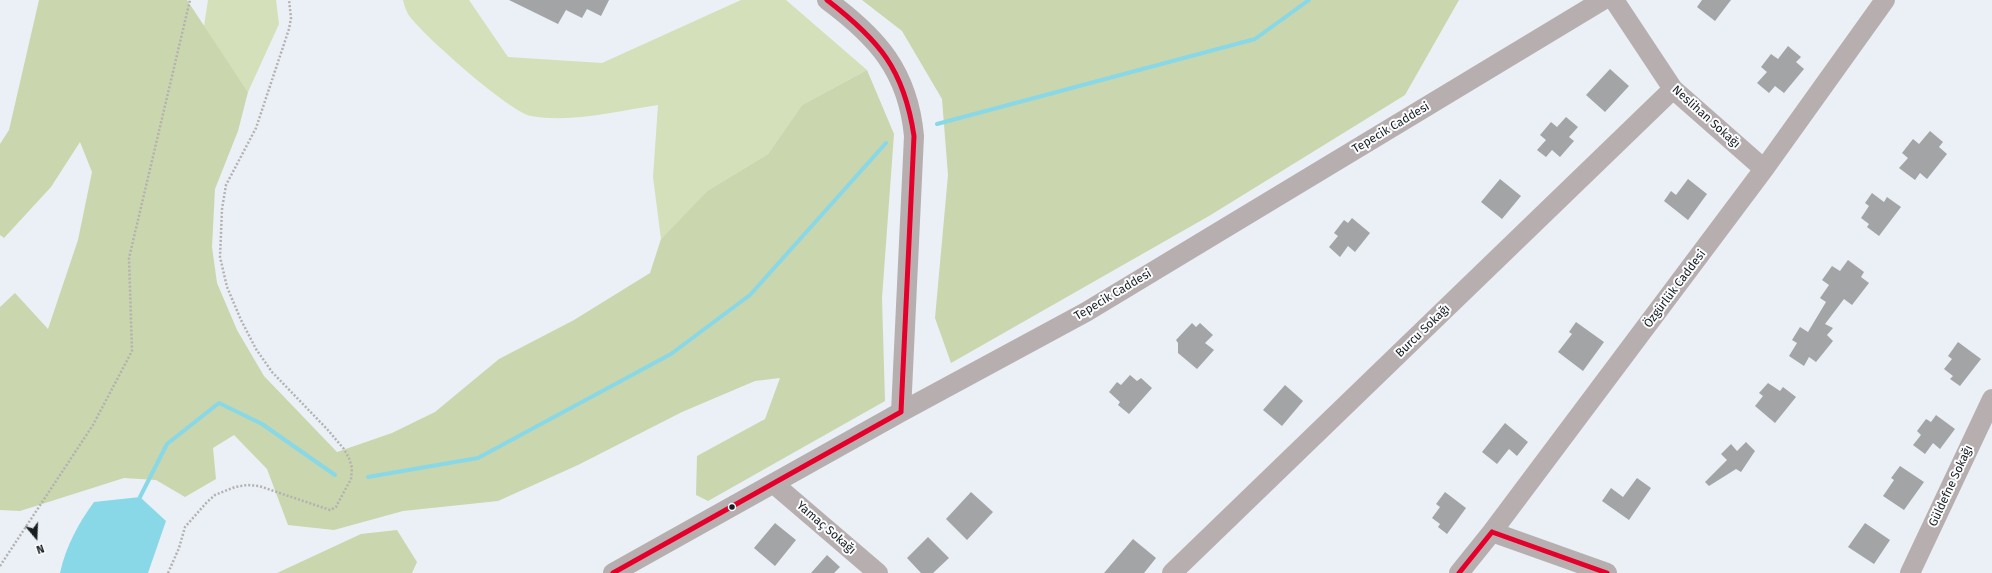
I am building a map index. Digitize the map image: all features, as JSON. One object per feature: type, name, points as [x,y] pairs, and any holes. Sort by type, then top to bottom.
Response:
[{"type":"street","points":[[828,0],[856,21],[879,44],[903,87],[912,120],[914,136],[901,412]]},
{"type":"street","name":"Tepecik Caddesi","points":[[613,573],[901,412],[1092,308],[1603,0]]},
{"type":"street","name":"Neslihan Sokağı","points":[[1614,0],[1673,89],[1764,169]]},
{"type":"street","name":"Özgürlük Caddesi","points":[[1459,573],[1492,532],[1764,169],[1885,0]]},
{"type":"street","name":"Burcu Sokağı","points":[[1172,573],[1673,89]]},
{"type":"street","name":"Güldefne Sokağı","points":[[1910,573],[1992,399]]},
{"type":"street","name":"Yamaç Sokağı","points":[[774,484],[876,572]]},
{"type":"street","points":[[1492,532],[1607,573]]},
{"type":"path","points":[[0,566],[93,425],[132,351],[129,258],[190,0]]},
{"type":"path","points":[[168,573],[179,548],[185,527],[207,502],[215,496],[235,487],[247,485],[258,486],[330,510],[339,501],[351,479],[352,468],[344,449],[327,428],[272,372],[256,349],[241,320],[228,286],[220,257],[223,198],[226,185],[256,128],[263,108],[289,29],[291,18],[289,0]]},
{"type":"green space","points":[[39,0],[187,0],[248,92],[238,131],[215,189],[212,247],[217,283],[237,330],[264,376],[337,452],[392,433],[435,412],[499,359],[574,320],[650,273],[661,239],[707,191],[768,154],[802,105],[867,70],[894,134],[882,298],[885,401],[708,501],[696,495],[697,456],[765,419],[780,378],[755,381],[682,412],[578,465],[498,501],[403,511],[334,530],[288,525],[267,469],[234,435],[213,448],[216,479],[185,497],[156,480],[124,478],[20,511],[0,510],[0,307],[15,293],[48,329],[78,240],[92,172],[80,142],[51,187],[4,238],[0,235],[0,144],[9,130]]},
{"type":"green space","points":[[208,0],[276,0],[279,24],[248,92],[204,26]]},
{"type":"green space","points":[[403,0],[469,0],[508,57],[602,63],[741,0],[786,0],[867,70],[802,105],[768,154],[707,191],[661,239],[653,177],[658,105],[611,113],[563,118],[531,116],[520,112],[466,71],[429,38],[408,14]]},
{"type":"green space","points":[[862,0],[1459,0],[1405,95],[1209,216],[951,363],[935,318],[948,175],[942,99],[902,31]]},
{"type":"green space","points":[[397,530],[417,562],[412,573],[277,573],[361,534]]},
{"type":"water","points":[[140,497],[166,521],[148,573],[60,573],[73,536],[94,502]]},
{"type":"building","points":[[509,0],[609,0],[601,16],[587,9],[582,18],[566,10],[558,24]]},
{"type":"building","points":[[1702,0],[1731,0],[1715,21],[1697,7]]},
{"type":"building","points":[[1788,46],[1801,57],[1796,62],[1804,69],[1784,93],[1775,86],[1769,93],[1757,83],[1767,72],[1761,67],[1771,54],[1778,59]]},
{"type":"building","points":[[1610,69],[1629,86],[1605,112],[1586,95]]},
{"type":"building","points":[[1566,117],[1578,127],[1569,137],[1574,141],[1560,157],[1552,150],[1546,157],[1537,150],[1546,140],[1540,135],[1551,122],[1557,127]]},
{"type":"building","points":[[1930,131],[1943,142],[1939,147],[1947,154],[1927,179],[1920,173],[1915,180],[1899,168],[1908,158],[1902,153],[1913,139],[1919,144]]},
{"type":"building","points":[[1500,179],[1521,196],[1502,219],[1481,202]]},
{"type":"building","points":[[1688,179],[1707,194],[1688,220],[1664,201],[1671,191],[1676,195]]},
{"type":"building","points":[[1872,193],[1884,202],[1887,197],[1901,207],[1879,236],[1867,227],[1869,224],[1861,218],[1869,206],[1865,203]]},
{"type":"building","points":[[1352,218],[1370,233],[1355,252],[1348,246],[1340,257],[1329,247],[1338,236],[1334,233],[1344,220],[1348,223]]},
{"type":"building","points":[[1848,260],[1864,272],[1861,277],[1869,283],[1852,305],[1844,299],[1825,324],[1833,328],[1827,335],[1833,341],[1816,362],[1809,357],[1804,366],[1789,356],[1797,343],[1792,340],[1800,327],[1808,332],[1826,302],[1820,298],[1829,285],[1822,280],[1832,266],[1840,271]]},
{"type":"building","points":[[1576,322],[1604,342],[1583,371],[1558,352],[1572,334],[1569,332]]},
{"type":"building","points":[[1192,323],[1196,327],[1200,323],[1213,335],[1205,343],[1214,350],[1197,369],[1178,353],[1178,343],[1176,340]]},
{"type":"building","points":[[1958,342],[1981,359],[1960,386],[1950,379],[1953,376],[1944,369],[1952,359],[1948,356]]},
{"type":"building","points":[[1130,375],[1137,381],[1141,378],[1152,388],[1129,414],[1118,405],[1120,402],[1109,392],[1117,382],[1121,385]]},
{"type":"building","points":[[1768,383],[1780,391],[1783,387],[1796,397],[1775,423],[1755,406],[1763,396],[1759,393]]},
{"type":"building","points":[[1285,385],[1303,401],[1282,426],[1263,410]]},
{"type":"building","points":[[1936,415],[1955,429],[1940,449],[1933,443],[1925,454],[1913,445],[1921,435],[1917,431],[1926,419],[1931,422]]},
{"type":"building","points":[[1505,423],[1528,442],[1517,456],[1509,449],[1497,464],[1482,452]]},
{"type":"building","points":[[1746,442],[1755,451],[1741,472],[1736,469],[1709,486],[1705,482],[1727,460],[1721,454],[1731,444],[1737,451]]},
{"type":"building","points":[[1900,466],[1924,482],[1904,510],[1883,496],[1894,480],[1891,478]]},
{"type":"building","points":[[1637,478],[1651,488],[1629,520],[1602,501],[1611,488],[1623,497]]},
{"type":"building","points":[[971,492],[993,512],[967,540],[946,519]]},
{"type":"building","points":[[1445,492],[1466,508],[1447,534],[1438,527],[1440,524],[1432,518],[1440,507],[1436,504]]},
{"type":"building","points":[[775,523],[796,540],[775,566],[754,548]]},
{"type":"building","points":[[1865,523],[1890,540],[1874,564],[1848,547]]},
{"type":"building","points":[[928,537],[949,558],[933,573],[921,573],[907,558]]},
{"type":"building","points":[[1133,539],[1156,558],[1144,573],[1104,573]]},
{"type":"building","points":[[827,555],[840,567],[834,573],[811,573]]},
{"type":"waterway","points":[[937,124],[1255,39],[1309,0]]},
{"type":"waterway","points":[[368,477],[478,458],[671,354],[750,295],[886,143]]},
{"type":"waterway","points":[[140,497],[167,444],[219,403],[262,424],[335,475]]},
{"type":"transit line","points":[[827,0],[875,43],[896,74],[904,92],[910,113],[914,136],[901,412]]},
{"type":"transit line","points":[[613,573],[901,412]]},
{"type":"transit line","points":[[1492,532],[1607,573]]},
{"type":"transit line","points":[[1459,573],[1492,532]]}]
